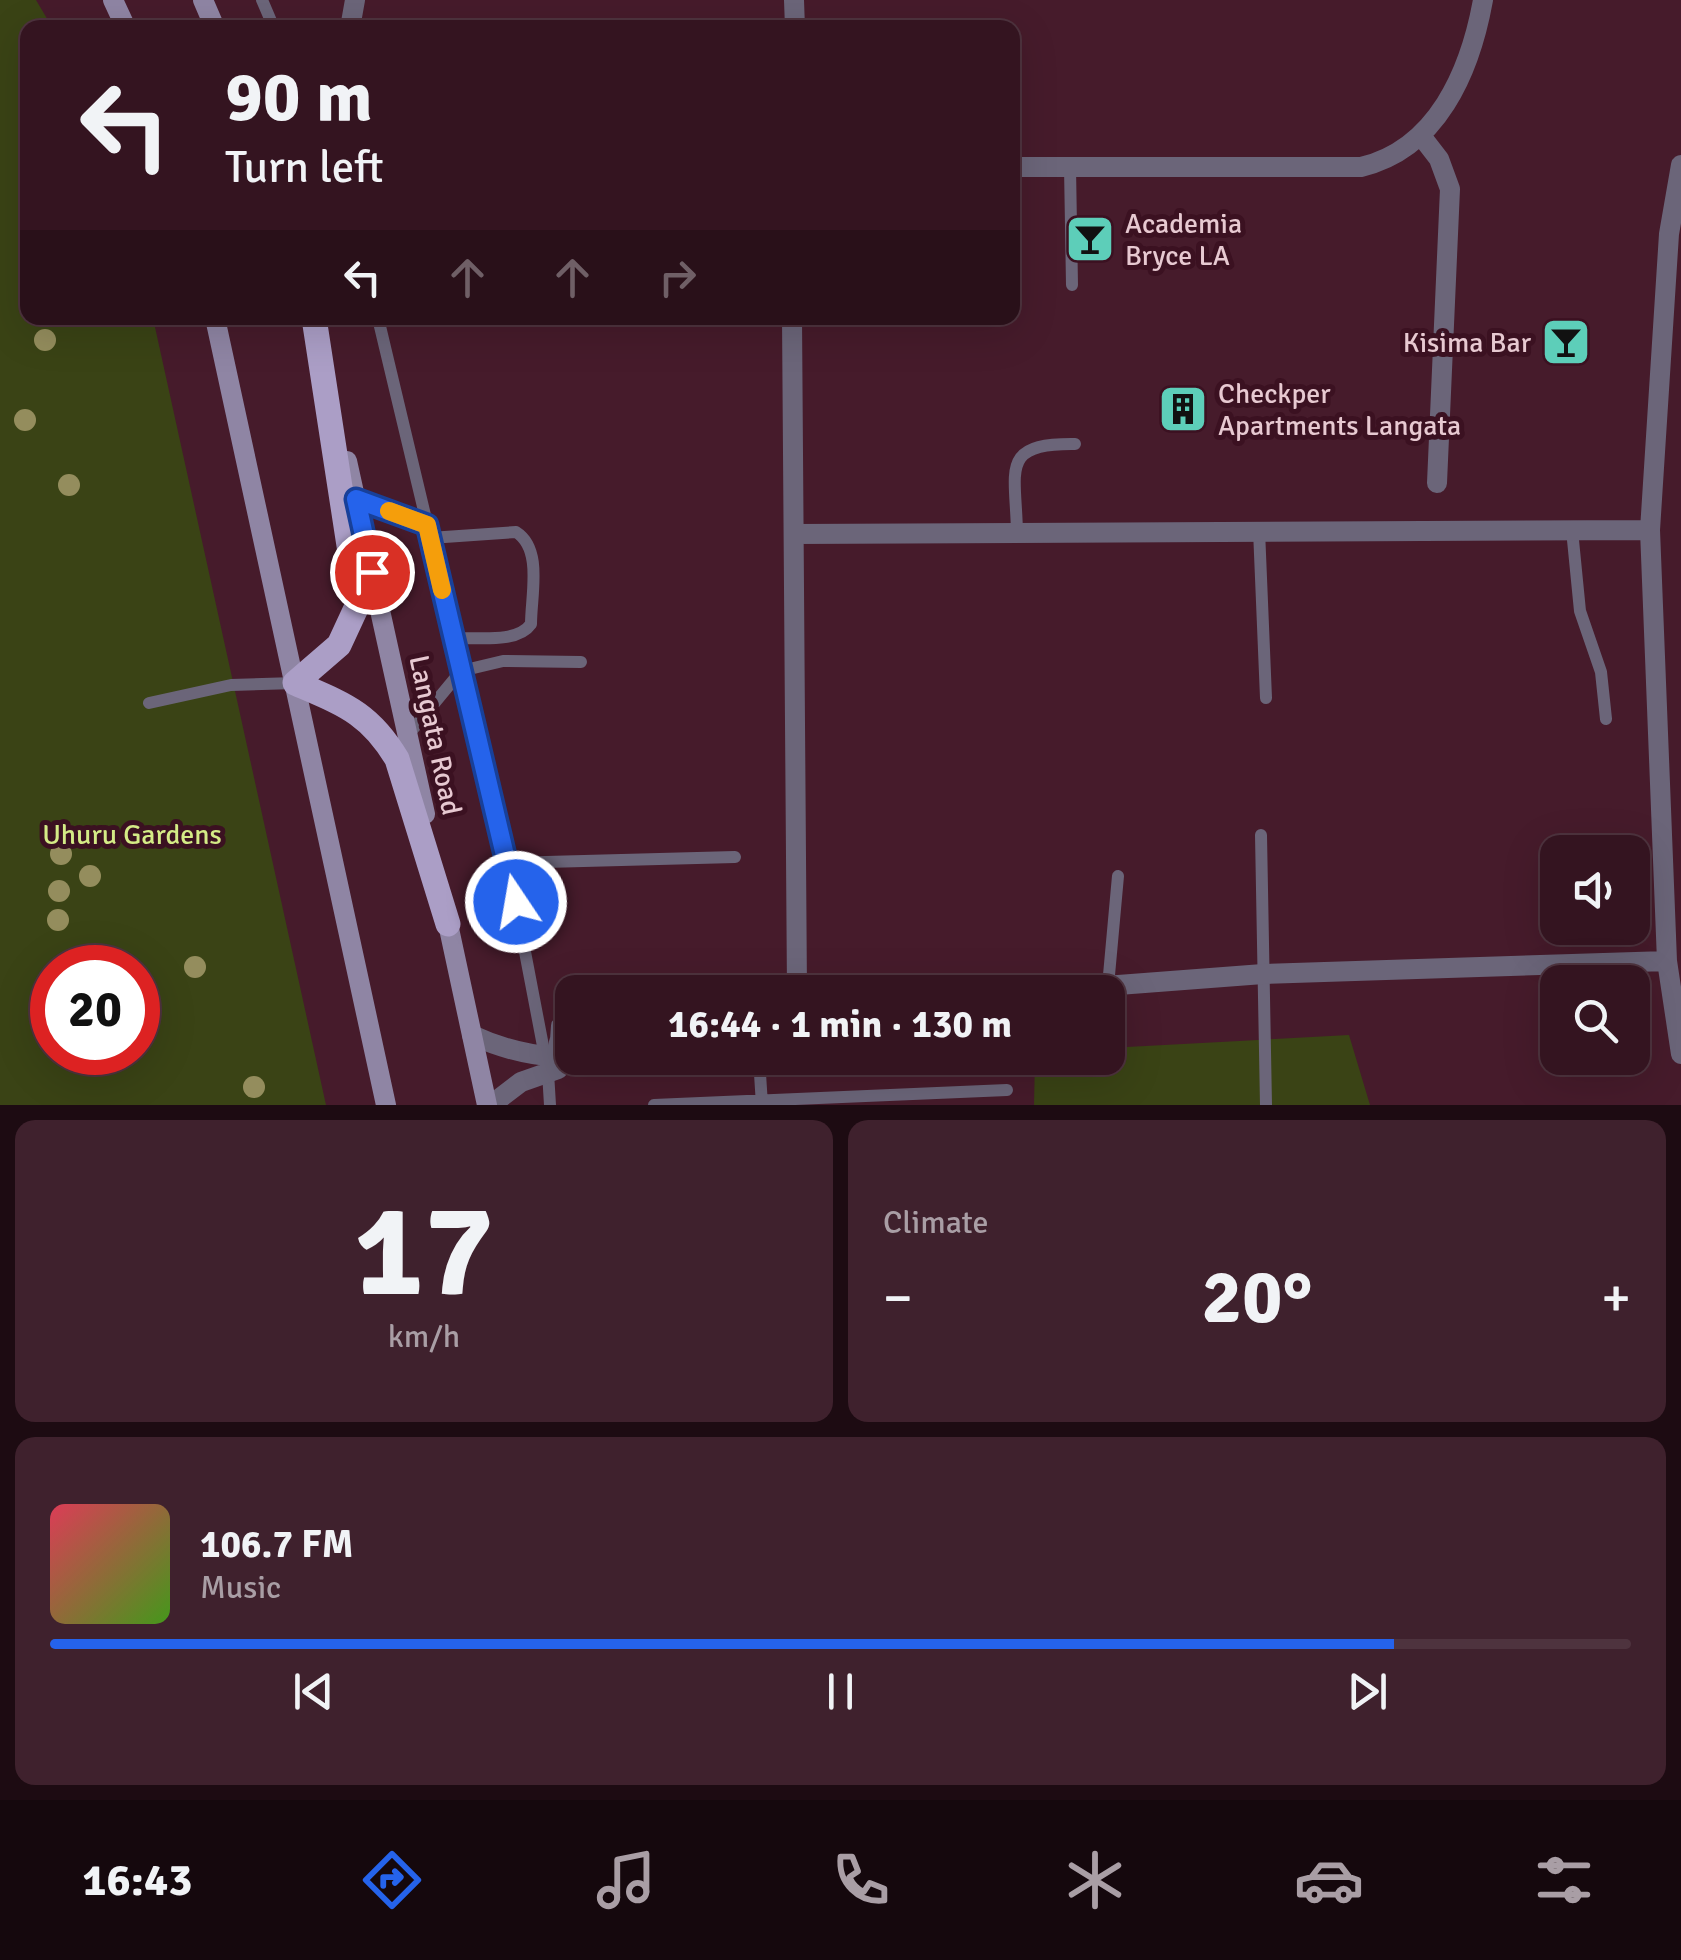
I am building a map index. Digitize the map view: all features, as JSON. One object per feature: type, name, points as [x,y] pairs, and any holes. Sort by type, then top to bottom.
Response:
[{"type":"main road","points":[[217,325],[386,1105]]},
{"type":"main road","points":[[294,683],[339,645],[358,604],[316,325]]},
{"type":"main road","name":"Langata Road","points":[[317,325],[489,1105]]},
{"type":"main road","points":[[294,683],[367,717],[384,738],[397,760],[448,924]]},
{"type":"street","points":[[1020,167],[1361,167],[1396,156],[1422,137],[1447,104],[1478,30],[1483,0]]},
{"type":"street","points":[[1422,137],[1439,159],[1450,189],[1438,483]]},
{"type":"street","points":[[1681,165],[1669,234],[1650,530],[1681,1054]]},
{"type":"street","points":[[792,325],[797,975]]},
{"type":"street","points":[[795,534],[1650,530]]},
{"type":"street","points":[[1125,985],[1262,974],[1674,962]]},
{"type":"street","points":[[472,1035],[547,1064]]},
{"type":"street","points":[[489,1105],[555,1058]]},
{"type":"lane","points":[[1070,167],[1072,285]]},
{"type":"lane","points":[[380,325],[508,863],[547,1064],[550,1105]]},
{"type":"lane","points":[[1017,533],[1016,481],[1025,450],[1034,445],[1076,444]]},
{"type":"lane","points":[[356,499],[428,531],[516,532],[527,539],[532,554],[531,624],[512,636],[453,638]]},
{"type":"lane","points":[[1259,530],[1266,698]]},
{"type":"lane","points":[[1572,530],[1580,611],[1601,672],[1606,719]]},
{"type":"lane","points":[[408,735],[461,671],[503,661],[581,662]]},
{"type":"lane","points":[[149,703],[232,685],[294,683]]},
{"type":"lane","points":[[1261,835],[1266,1105]]},
{"type":"lane","points":[[508,863],[735,856]]},
{"type":"lane","points":[[1109,975],[1118,876]]},
{"type":"lane","points":[[760,1075],[762,1102]]},
{"type":"lane","points":[[654,1105],[1007,1090]]},
{"type":"green space","name":"Uhuru Gardens","points":[[0,0],[36,0],[48,20],[20,20],[20,325],[155,325],[326,1105],[0,1105]]},
{"type":"green space","points":[[1349,1035],[1370,1105],[1034,1105],[1035,1075],[1125,1075],[1125,1047]]},
{"type":"slow traffic","points":[[389,511],[427,525],[442,590]]},
{"type":"place","name":"Academia Bryce LA","points":[[1090,239]]},
{"type":"place","name":"Kisima Bar","points":[[1566,342]]},
{"type":"place","name":"Checkper Apartments Langata","points":[[1183,409]]},
{"type":"route","points":[[372,572],[356,499],[427,525],[516,902]]}]
